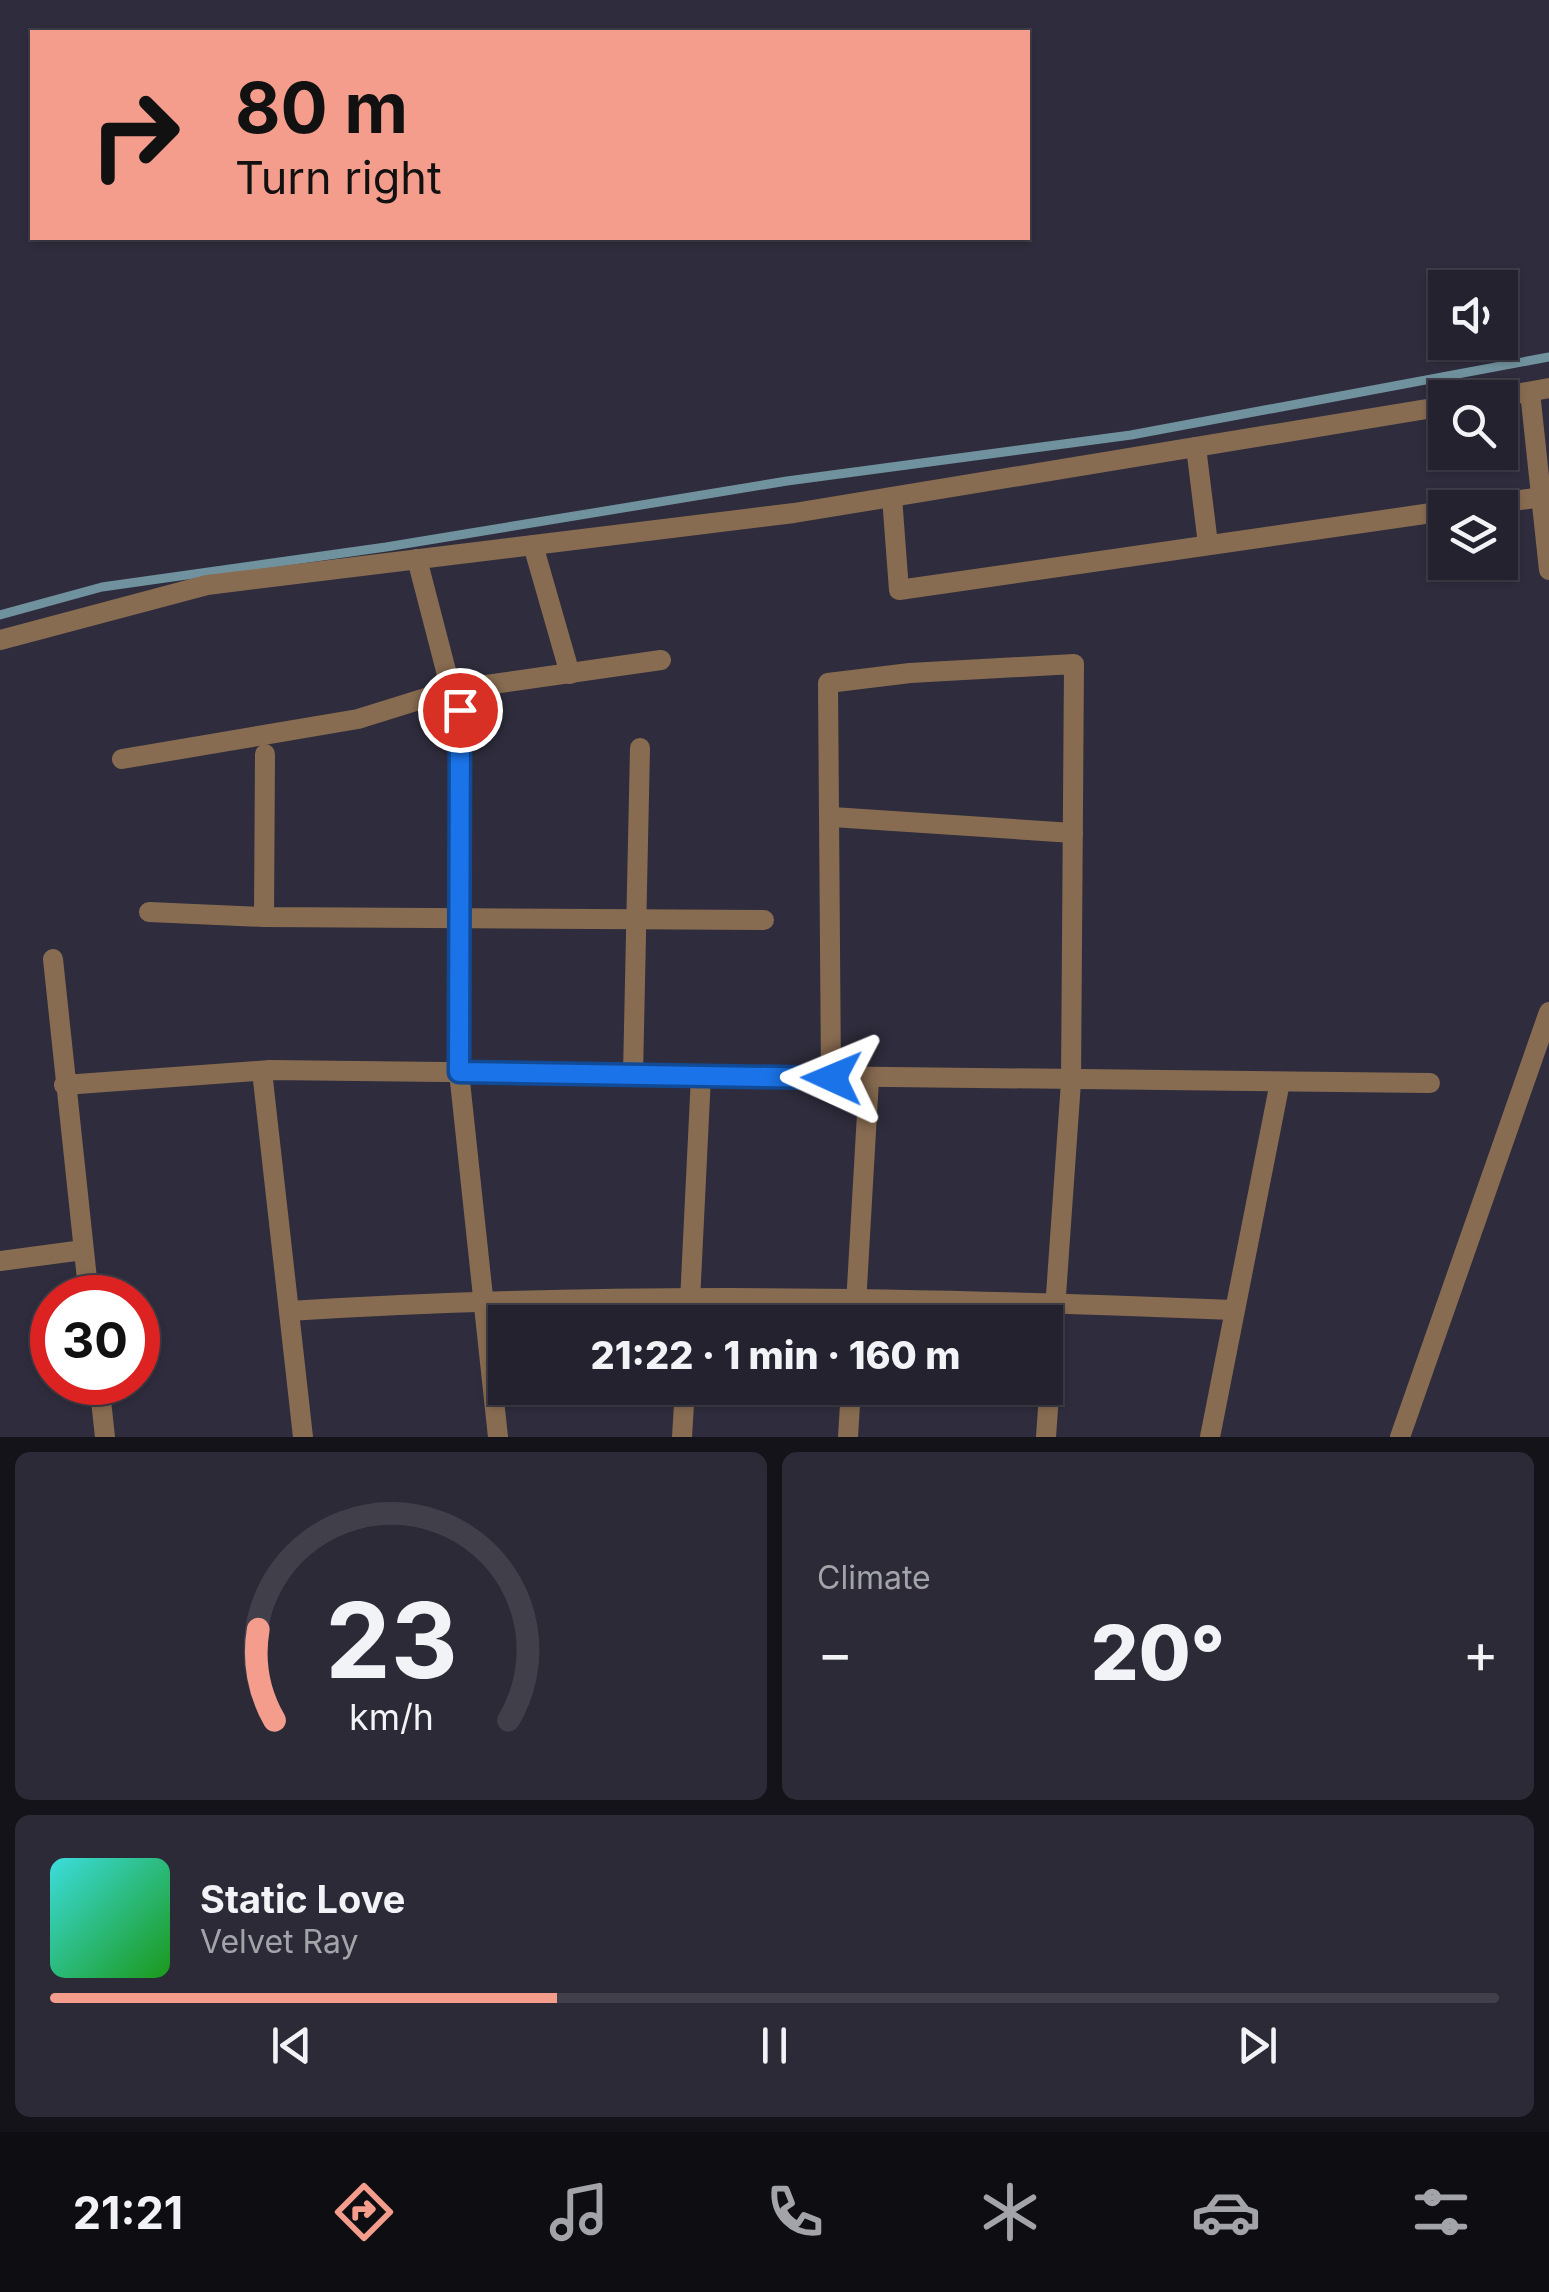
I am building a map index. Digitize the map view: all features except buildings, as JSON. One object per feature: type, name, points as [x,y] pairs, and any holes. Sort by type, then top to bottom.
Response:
[{"type":"street","points":[[1539,390],[1541,497],[1549,570]]},
{"type":"street","points":[[0,640],[206,585],[892,497],[1428,409]]},
{"type":"street","points":[[1196,447],[1208,544]]},
{"type":"street","points":[[892,497],[899,590],[1428,512]]},
{"type":"street","points":[[1518,500],[1541,497]]},
{"type":"street","points":[[533,545],[570,674]]},
{"type":"street","points":[[416,560],[451,690]]},
{"type":"street","points":[[122,760],[358,720],[451,690],[661,660]]},
{"type":"street","points":[[832,1078],[828,683],[910,673],[1074,664],[1070,1082],[1046,1437]]},
{"type":"street","points":[[460,710],[459,1072],[498,1437]]},
{"type":"street","points":[[633,1075],[640,748]]},
{"type":"street","points":[[264,918],[265,754]]},
{"type":"street","points":[[832,817],[1073,832]]},
{"type":"street","points":[[149,912],[264,918],[764,920]]},
{"type":"street","points":[[53,959],[87,1275]]},
{"type":"street","points":[[1400,1437],[1549,1012]]},
{"type":"street","points":[[262,1071],[303,1437]]},
{"type":"street","points":[[64,1085],[262,1071],[1430,1083]]},
{"type":"street","points":[[689,1305],[701,1076]]},
{"type":"street","points":[[856,1305],[869,1079]]},
{"type":"street","points":[[1210,1437],[1280,1082]]},
{"type":"street","points":[[0,1261],[84,1250]]},
{"type":"street","points":[[289,1310],[484,1299],[690,1296],[1233,1310]]},
{"type":"street","points":[[102,1405],[106,1437]]},
{"type":"street","points":[[682,1437],[683,1405]]},
{"type":"street","points":[[848,1437],[850,1405]]},
{"type":"waterway","points":[[0,615],[102,587],[386,547],[787,481],[1131,435],[1549,357]]},
{"type":"route","points":[[460,710],[459,1072],[832,1078]]}]
